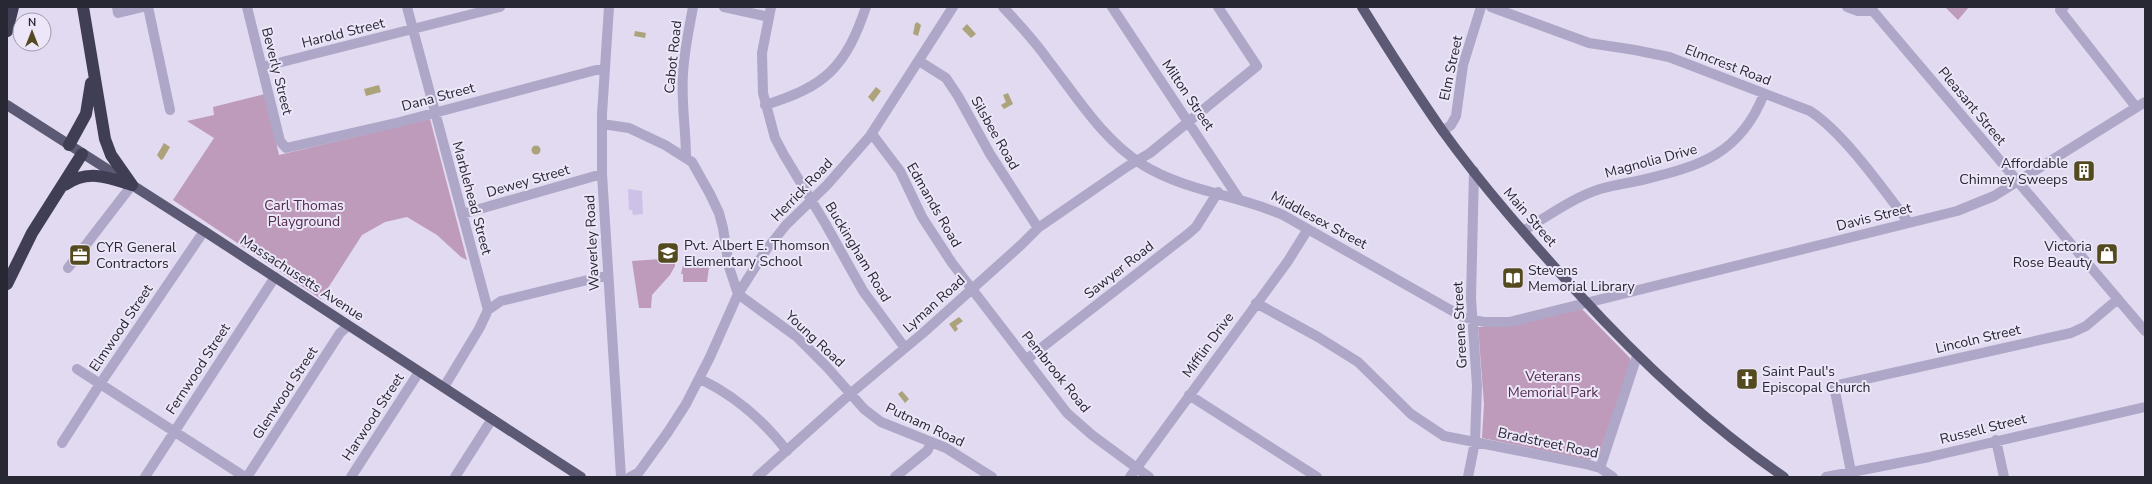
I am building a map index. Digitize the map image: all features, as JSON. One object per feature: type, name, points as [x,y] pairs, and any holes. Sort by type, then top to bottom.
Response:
[{"type":"highway","points":[[7,31],[14,7]]},
{"type":"highway","points":[[83,7],[93,73],[108,146],[117,164],[132,185]]},
{"type":"highway","points":[[69,145],[86,114],[93,73]]},
{"type":"highway","points":[[7,284],[29,240],[82,154]]},
{"type":"highway","points":[[63,187],[78,178],[93,175],[113,178],[132,185]]},
{"type":"main road","name":"Main Street","points":[[1362,7],[1408,81],[1443,131],[1523,231],[1586,302],[1637,356],[1679,396],[1746,450],[1784,477]]},
{"type":"main road","name":"Massachusetts Avenue","points":[[7,105],[204,230],[348,326],[581,477]]},
{"type":"street","points":[[117,10],[143,7]]},
{"type":"street","points":[[148,7],[170,110]]},
{"type":"street","name":"Beverly Street","points":[[247,7],[280,141]]},
{"type":"street","name":"Marblehead Street","points":[[407,7],[488,310]]},
{"type":"street","name":"Harold Street","points":[[262,67],[500,7]]},
{"type":"street","name":"Waverley Road","points":[[609,7],[604,70],[602,174],[621,477]]},
{"type":"street","name":"Cabot Road","points":[[686,158],[686,134],[682,101],[682,74],[693,7]]},
{"type":"street","points":[[724,7],[770,12]]},
{"type":"street","points":[[765,105],[809,88],[831,73],[854,41],[866,7]]},
{"type":"street","name":"Herrick Road","points":[[630,477],[639,472],[668,432],[700,379],[738,294],[774,240],[811,200],[836,176],[872,134],[920,61],[953,7]]},
{"type":"street","name":"Middlesex Street","points":[[1003,7],[1048,59],[1099,127],[1126,153],[1137,161],[1166,176],[1266,207],[1308,229],[1441,305],[1472,320],[1484,322],[1509,322],[1586,302]]},
{"type":"street","name":"Milton Street","points":[[1112,7],[1240,199]]},
{"type":"street","name":"Lyman Road","points":[[757,477],[850,394],[906,348],[1038,228],[1150,153],[1257,66],[1218,7]]},
{"type":"street","name":"Elm Street","points":[[1443,131],[1451,125],[1456,116],[1463,66],[1481,7]]},
{"type":"street","name":"Elmcrest Road","points":[[1491,7],[1589,42],[1669,57],[1795,105],[1820,118],[1837,134],[1909,223]]},
{"type":"street","name":"Pleasant Street","points":[[1847,7],[1858,10],[1872,9],[2145,331]]},
{"type":"street","points":[[2064,7],[2060,10],[2136,107]]},
{"type":"street","name":"Buckingham Road","points":[[770,12],[762,53],[763,93],[765,105],[778,144],[863,291],[906,348]]},
{"type":"street","name":"Silsbee Road","points":[[920,61],[946,78],[958,96],[990,154],[1038,228]]},
{"type":"street","name":"Dana Street","points":[[280,141],[286,148],[293,147],[596,70],[604,70]]},
{"type":"street","name":"Magnolia Drive","points":[[1523,231],[1588,193],[1687,168],[1717,155],[1737,139],[1744,131],[1758,108],[1764,94]]},
{"type":"street","name":"Davis Street","points":[[1586,302],[1957,211],[1994,196],[2145,102]]},
{"type":"street","points":[[602,124],[629,128],[665,144],[692,162],[719,213],[729,267],[738,294]]},
{"type":"street","name":"Edmands Road","points":[[872,134],[900,171],[936,241],[971,290]]},
{"type":"street","name":"Greene Street","points":[[1468,477],[1475,442],[1476,386],[1472,320],[1472,229],[1474,171]]},
{"type":"street","name":"Dewey Street","points":[[462,214],[602,174]]},
{"type":"street","points":[[68,268],[132,185]]},
{"type":"street","name":"Sawyer Road","points":[[1027,359],[1188,234],[1196,227],[1218,192]]},
{"type":"street","name":"Mifflin Drive","points":[[1130,477],[1308,229]]},
{"type":"street","name":"Elmwood Street","points":[[62,443],[204,230]]},
{"type":"street","points":[[444,387],[479,329],[488,310],[501,301],[608,275]]},
{"type":"street","name":"Fernwood Street","points":[[145,477],[275,277]]},
{"type":"street","name":"Pembrook Road","points":[[971,290],[1027,359],[1067,413],[1092,435],[1149,477]]},
{"type":"street","name":"Young Road","points":[[738,294],[797,337],[826,366],[850,394]]},
{"type":"street","name":"Lincoln Street","points":[[1851,472],[1834,386],[2071,332],[2086,326],[2118,299]]},
{"type":"street","name":"Bradstreet Road","points":[[1256,303],[1318,337],[1358,362],[1420,422],[1444,436],[1600,468],[1613,477]]},
{"type":"street","name":"Glenwood Street","points":[[246,477],[340,333],[348,326]]},
{"type":"street","points":[[1600,468],[1637,356]]},
{"type":"street","points":[[77,369],[246,477]]},
{"type":"street","name":"Harwood Street","points":[[351,477],[419,372]]},
{"type":"street","points":[[700,379],[716,387],[746,407],[759,418],[787,451]]},
{"type":"street","name":"Putnam Road","points":[[850,394],[864,409],[881,422],[946,448],[992,477]]},
{"type":"street","points":[[1189,396],[1317,477]]},
{"type":"street","name":"Russell Street","points":[[1826,477],[1929,457],[2145,406]]},
{"type":"street","points":[[455,477],[492,419]]},
{"type":"street","points":[[1996,440],[2004,477]]},
{"type":"street","points":[[894,477],[927,451],[932,442]]},
{"type":"green space","points":[[1945,7],[1969,7],[1958,20]]},
{"type":"green space","name":"Carl Thomas Playground","points":[[265,94],[279,155],[430,119],[467,260],[461,257],[437,235],[407,217],[385,222],[362,235],[321,299],[173,200],[214,138],[187,121],[214,115],[213,107]]},
{"type":"green space","points":[[675,246],[675,266],[670,275],[652,295],[651,308],[639,308],[632,261],[661,259],[661,247],[668,249]]},
{"type":"green space","points":[[702,258],[710,260],[707,282],[683,282],[683,274],[681,274],[683,265],[691,259]]},
{"type":"green space","name":"Veterans Memorial Park","points":[[1582,309],[1630,358],[1631,362],[1599,455],[1589,460],[1482,438],[1484,404],[1478,327],[1493,327]]},
{"type":"shaded area","points":[[917,22],[921,25],[918,36],[913,34],[915,24]]},
{"type":"shaded area","points":[[967,24],[976,34],[971,38],[962,29]]},
{"type":"shaded area","points":[[635,31],[646,33],[645,38],[634,36]]},
{"type":"shaded area","points":[[379,85],[381,92],[366,96],[364,89]]},
{"type":"shaded area","points":[[876,87],[881,91],[873,102],[868,97]]},
{"type":"shaded area","points":[[1008,93],[1013,104],[1004,109],[1001,105],[1006,102],[1003,95]]},
{"type":"shaded area","points":[[164,143],[170,147],[161,160],[157,155]]},
{"type":"shaded area","points":[[536,145],[541,150],[536,155],[531,150]]},
{"type":"shaded area","points":[[628,189],[642,191],[643,214],[633,215],[632,210],[629,210]]},
{"type":"shaded area","points":[[959,317],[963,321],[956,326],[958,329],[955,332],[949,324]]},
{"type":"shaded area","points":[[902,391],[909,399],[905,403],[898,394]]},
{"type":"place","name":"Affordable Chimney Sweeps","points":[[2084,171]]},
{"type":"place","name":"Pvt. Albert E. Thomson Elementary School","points":[[668,253]]},
{"type":"place","name":"Victoria Rose Beauty","points":[[2107,254]]},
{"type":"place","name":"CYR General Contractors","points":[[80,255]]},
{"type":"place","name":"Stevens Memorial Library","points":[[1513,278]]},
{"type":"place","name":"Saint Paul's Episcopal Church","points":[[1747,379]]}]
